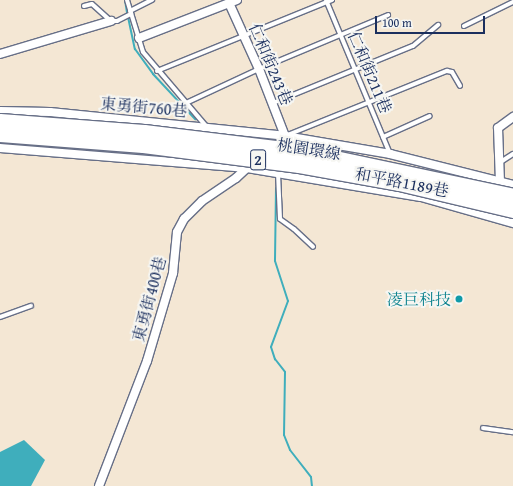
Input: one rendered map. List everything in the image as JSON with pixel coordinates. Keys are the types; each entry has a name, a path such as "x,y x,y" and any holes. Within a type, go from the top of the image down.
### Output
{"highway":[{"name":"桃園環線","path":"0,121 144,132 302,151 513,196"},
{"name":"桃園環線","path":"0,134 143,146 299,165 399,183 513,210"}],"street":[{"path":"138,38 218,3 233,2"},
{"name":"仁和街243巷","path":"233,2 285,136"},
{"path":"0,54 111,21"},
{"name":"東勇街760巷","path":"0,111 50,112 206,126 285,136"},
{"path":"500,182 498,163 498,128 513,117"},
{"name":"和平路1189巷","path":"285,136 390,154 513,185"},
{"name":"東勇街400巷","path":"99,486 147,361 173,273 177,232 184,219 202,201 236,178 285,136"},
{"name":"和平路1189巷","path":"0,148 247,168 421,197 513,223"},
{"path":"388,192 390,154"}],"lane":[{"path":"127,0 143,52 157,71 206,126"},
{"path":"84,6 92,4 111,21 117,21 152,0"},
{"path":"157,71 332,0"},
{"name":"仁和街211巷","path":"327,1 370,102 390,154"},
{"path":"464,26 513,2"},
{"path":"186,103 259,69 388,15"},
{"path":"273,102 413,46 438,25"},
{"path":"313,247 294,229 280,219 278,173 285,136 447,71 452,72 460,86"},
{"path":"383,137 430,116"},
{"path":"498,163 513,154"},
{"path":"0,317 31,306"},
{"path":"483,428 513,432"}],"water":[{"path":"24,440 45,460 31,486 0,486 0,452"}],"waterway":[{"path":"125,0 127,13"},
{"path":"128,17 135,49 153,74 195,119"},
{"path":"276,188 275,261 288,301 271,347 275,359 285,372 284,435 290,450 311,477 312,486"}],"place":[{"name":"凌巨科技","path":"459,299"}]}
